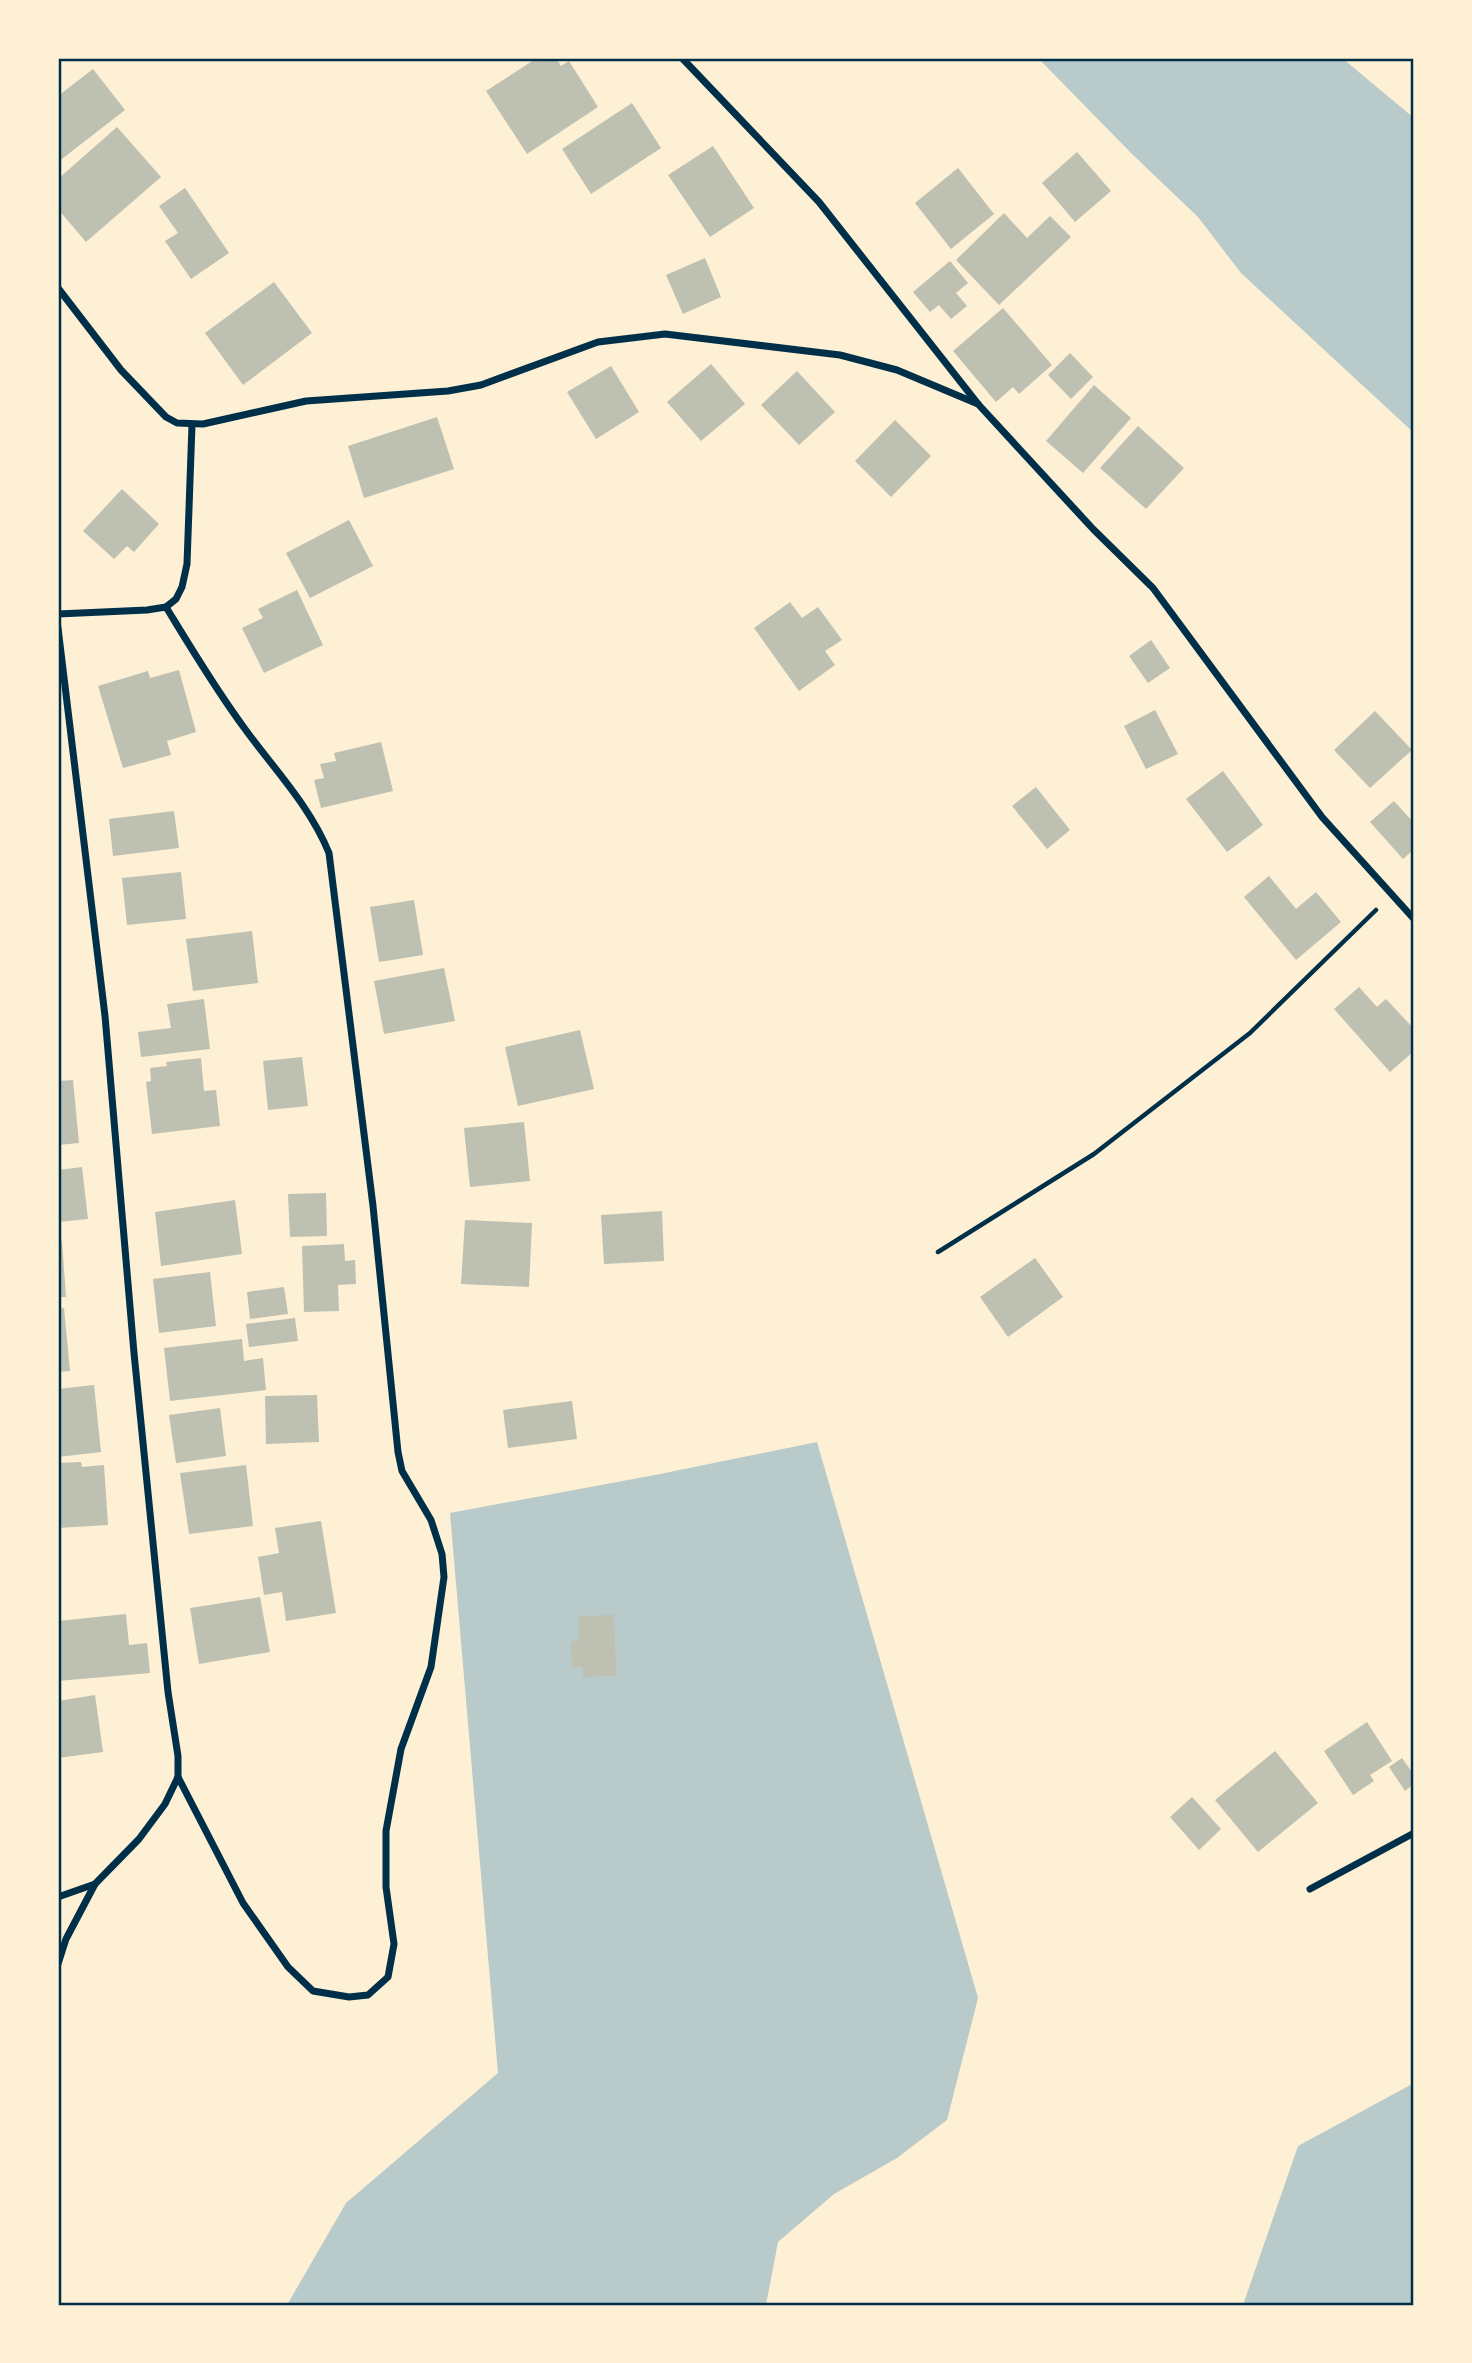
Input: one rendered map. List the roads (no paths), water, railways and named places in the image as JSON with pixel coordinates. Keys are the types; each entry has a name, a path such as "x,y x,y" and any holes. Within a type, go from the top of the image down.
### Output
{"street":[{"path":"682,58 819,202 978,404 1084,519 1153,588 1322,817 1414,919"},
{"path":"58,288 121,370 166,417 177,423 192,425 306,401 448,391 481,385 598,342 665,334 840,355 897,370 978,404"},
{"path":"58,614 147,610 166,607 176,598 182,587 187,564 192,425"},
{"path":"166,607 218,693 319,828 329,853 373,1206 398,1452 402,1471 430,1520 442,1554 444,1577 431,1667 401,1749 386,1831 386,1887 394,1944 388,1976 368,1995 349,1997 313,1991 288,1967 243,1903 178,1777"},
{"path":"58,628 105,1016 134,1353 168,1692 178,1756 178,1777 165,1804 139,1839 94,1884 66,1939 58,1964"},
{"path":"1310,1889 1414,1833"},
{"path":"58,1897 94,1884"}]}
